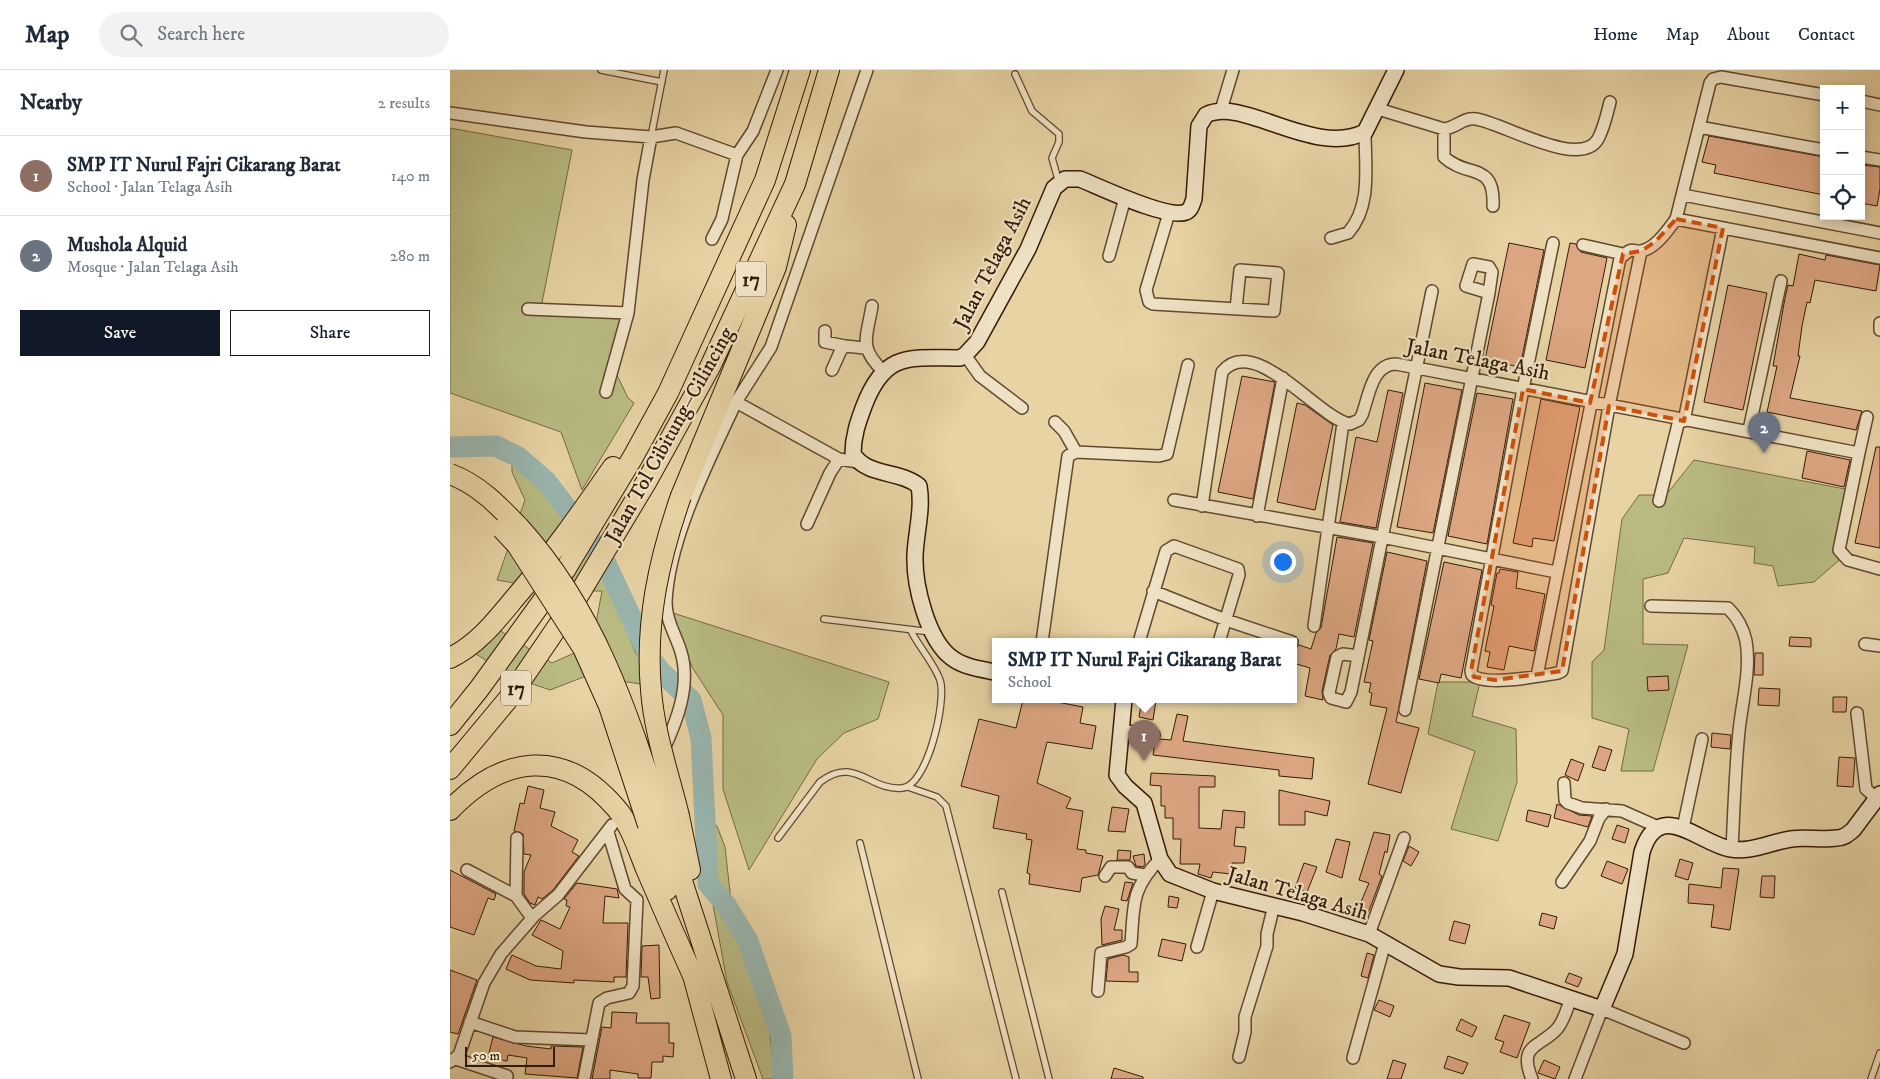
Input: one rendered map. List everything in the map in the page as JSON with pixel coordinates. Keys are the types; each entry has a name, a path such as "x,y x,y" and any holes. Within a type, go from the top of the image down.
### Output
{"highway":[{"name":"Jalan Tol Cibitung–Cilincing","path":"450,725 479,689 565,570 631,450 668,393 765,180 800,70"},
{"name":"Jalan Tol Cibitung–Cilincing","path":"450,769 509,698 575,601 648,479 710,367 795,184 829,70"},
{"path":"721,1079 694,980 663,821 660,741 651,691 650,637 653,594 661,558 681,496 776,266 795,184"},
{"path":"450,658 463,652 483,634 554,553 631,450"},
{"path":"450,474 480,490 509,517 544,556 572,598 599,646 624,704 709,960 746,1079"},
{"path":"450,487 480,506 516,545 583,648 663,821"},
{"path":"450,810 494,776 521,766 551,766 583,780 617,809 632,835 694,980"}],"street":[{"path":"712,239 722,219 737,155 754,131 777,70"},
{"path":"630,808 658,761 680,708 686,672 681,653 668,622 666,603 673,558 698,485 736,402 770,347 867,70"},
{"path":"1221,110 1233,70"},
{"path":"1331,238 1348,233 1361,212 1366,185 1365,132 1396,70"},
{"path":"1583,245 1623,254 1633,250 1641,251 1663,236 1676,219 1710,83 1717,78 1820,94"},
{"path":"1378,109 1444,128 1473,119 1568,150 1584,150 1598,140 1610,102"},
{"path":"1865,102 1880,104"},
{"path":"1236,309 1240,270 1278,273 1275,311 1236,309 1149,302 1146,290 1168,213 1177,214 1190,210 1194,200 1199,126 1206,115 1221,110 1313,136 1347,139 1365,132"},
{"path":"450,113 586,132 651,137 676,133 737,155"},
{"path":"1700,126 1820,149"},
{"path":"1444,128 1444,157 1486,178 1494,189 1493,206"},
{"path":"606,392 628,313 643,180 651,137"},
{"path":"1865,158 1880,160"},
{"name":"Jalan Telaga Asih","path":"883,371 903,360 916,358 960,358 965,356 977,342 1028,249 1054,188 1065,179 1080,179 1125,198 1168,213"},
{"path":"1683,195 1880,233"},
{"path":"1109,256 1125,198"},
{"path":"1676,219 1880,258"},
{"path":"1659,501 1681,420 1723,228"},
{"path":"1553,243 1523,389 1492,560 1472,675 1477,678 1510,680 1562,671 1609,406 1641,251"},
{"path":"1538,676 1556,572 1590,403 1623,254"},
{"path":"1749,430 1781,281"},
{"path":"1358,656 1432,291"},
{"path":"1405,710 1489,293"},
{"path":"858,462 853,454 853,436 871,388 883,371 869,358 865,348 872,306"},
{"path":"528,309 628,313"},
{"path":"1880,323 1880,330"},
{"path":"825,331 825,342 865,348"},
{"path":"832,370 840,350 845,346"},
{"path":"965,356 980,376 1022,408"},
{"path":"1202,506 1222,372 1231,364 1244,363 1264,368 1283,378 1343,423 1314,626"},
{"name":"Jalan Telaga Asih","path":"1343,423 1350,424 1359,420 1377,373 1383,367 1396,364 1590,403 1681,420 1749,430 1859,453"},
{"path":"1043,638 1068,456 1076,452 1159,456 1167,454 1188,365"},
{"path":"1257,516 1283,378"},
{"path":"736,402 839,459 858,462 910,480 919,486 920,499 915,556 917,578 932,632 951,658 965,665 992,671"},
{"path":"1867,417 1839,550 1848,560 1880,569"},
{"path":"1055,422 1064,431 1076,452"},
{"path":"807,524 830,473 839,459"},
{"path":"1174,500 1382,537 1556,572"},
{"path":"1140,638 1166,551 1171,546 1178,546 1235,567 1239,575 1220,638"},
{"path":"1153,591 1226,620 1280,638"},
{"path":"1651,606 1728,608 1737,617 1743,629 1747,667 1737,753 1732,849"},
{"path":"1865,644 1880,646"},
{"name":"Jalan Telaga Asih","path":"1124,703 1118,775 1125,786 1144,803 1160,859 1170,874 1213,891 1274,905 1368,934 1438,974 1459,977 1509,978 1602,1009"},
{"path":"1564,783 1565,800 1568,803 1582,808 1606,809 1629,813 1658,827 1683,828 1732,849 1748,848 1792,839 1843,837 1853,830 1878,796 1866,789 1857,712"},
{"path":"1120,730 1154,735"},
{"path":"1683,828 1702,739"},
{"path":"1562,882 1590,841 1599,818 1606,809"},
{"path":"1575,1079 1624,954 1642,852 1650,833 1658,827"},
{"path":"507,1076 453,1060 491,970 501,954 532,918 558,895 610,828 624,889 637,900 633,986 629,993 607,998 599,1003 584,1079"},
{"path":"516,896 517,838"},
{"path":"1368,934 1404,838"},
{"path":"1098,992 1102,952 1126,947 1131,944 1136,895 1145,875 1160,859"},
{"path":"1105,876 1111,867 1119,866 1128,867 1132,874 1145,875"},
{"path":"468,870 516,896 532,918"},
{"path":"1197,947 1213,891"},
{"path":"1239,1057 1245,1032 1245,1017 1267,946 1267,934 1274,905"},
{"path":"1353,1058 1385,943"},
{"path":"1532,1079 1527,1061 1530,1051 1534,1044 1556,1031 1571,998"},
{"path":"1602,1009 1684,1043"},
{"path":"470,1022 515,1037 591,1040"}],"lane":[{"path":"602,70 662,82"},
{"path":"651,137 664,70"},
{"path":"1015,74 1032,111 1059,134 1059,142 1052,158 1059,183"},
{"path":"824,619 911,631 932,632"},
{"path":"908,787 918,778 938,725 941,687 938,675 911,631"},
{"path":"778,838 820,782 829,775 838,772 854,772 892,788 908,787 937,797 946,806 1016,1079"},
{"path":"860,843 918,1079"},
{"path":"1002,892 1049,1079"},
{"path":"1871,1079 1880,1053"}],"highlighted area":[{"path":"1676,219 1723,228 1684,421 1609,406 1562,671 1495,680 1474,677 1471,671 1523,389 1590,403 1623,254 1641,251 1655,242"}],"green space":[{"path":"450,128 572,150 541,308 630,312 615,371 628,398 634,403 582,490 561,432 450,393"},
{"path":"512,448 555,485 587,529 636,654 673,684 641,684 586,676 550,690 512,677 476,654 486,622 552,663 592,645 602,591 558,591 497,580 525,500 512,472"},
{"path":"1694,460 1845,489 1844,556 1814,582 1778,586 1773,566 1754,563 1755,547 1684,538 1668,573 1643,579 1643,644 1688,645 1653,771 1621,771 1629,729 1592,718 1592,662 1604,650 1622,519 1639,495 1666,495"},
{"path":"673,613 889,682 878,719 844,733 817,759 749,870 723,789 723,715 692,667"},
{"path":"1438,682 1480,682 1472,716 1516,729 1517,782 1498,841 1451,829 1475,751 1428,734"},
{"path":"700,813 717,826 725,847 732,910 768,1019 775,1079 763,1079 727,982 708,877"}],"building":[{"path":"1709,136 1820,156 1820,194 1714,173 1716,165 1702,162"},
{"path":"1865,165 1880,167 1880,189 1877,206 1865,204"},
{"path":"1509,243 1544,250 1520,367 1485,360"},
{"path":"1570,243 1576,244 1581,252 1607,258 1585,368 1546,360"},
{"path":"1799,254 1825,260 1826,255 1880,265 1876,291 1815,280 1810,303 1807,302 1798,356 1800,356 1790,398 1862,411 1856,430 1767,412 1777,366 1773,366 1785,298 1788,285 1793,286"},
{"path":"1728,285 1767,293 1743,410 1704,402"},
{"path":"1242,376 1275,382 1253,499 1218,492"},
{"path":"1425,383 1462,390 1433,533 1397,527"},
{"path":"1388,390 1403,393 1376,528 1340,522 1356,437 1377,442"},
{"path":"1477,393 1513,399 1487,544 1448,536"},
{"path":"1541,399 1580,407 1554,541 1533,538 1532,547 1513,543"},
{"path":"1297,403 1305,405 1333,425 1315,510 1277,502"},
{"path":"1876,447 1880,447 1880,548 1855,543"},
{"path":"1807,451 1850,460 1844,487 1802,478"},
{"path":"1337,537 1373,543 1354,637 1339,634 1336,649 1330,655 1322,691 1323,700 1305,696 1310,668 1297,664 1297,646 1299,645 1311,649 1316,633 1321,628"},
{"path":"1387,552 1427,561 1396,722 1419,728 1401,793 1368,784 1387,708 1370,705 1372,693 1369,692 1371,683 1364,682 1373,641 1369,640"},
{"path":"1444,562 1482,570 1461,678 1441,674 1439,683 1419,679"},
{"path":"1500,569 1518,572 1516,588 1545,594 1534,651 1509,646 1504,670 1487,667 1490,652 1485,651 1494,606 1491,605 1497,573 1499,573"},
{"path":"1790,637 1811,638 1811,647 1789,646"},
{"path":"1755,653 1763,653 1763,675 1754,675"},
{"path":"1668,676 1669,690 1648,691 1647,677"},
{"path":"1759,688 1780,689 1779,706 1758,705"},
{"path":"1833,697 1847,697 1846,712 1833,712"},
{"path":"1022,703 1062,703 1083,707 1080,723 1096,726 1092,749 1047,742 1037,783 1071,798 1066,808 1083,811 1077,849 1086,850 1086,853 1103,856 1098,875 1082,878 1080,892 1029,884 1030,874 1027,873 1032,840 1026,839 1027,834 993,828 999,796 961,786 979,719 1016,728"},
{"path":"1141,703 1156,703 1153,720 1139,717"},
{"path":"1177,714 1188,716 1183,741 1314,758 1312,779 1279,776 1279,770 1153,755 1155,742 1160,739 1171,740"},
{"path":"1712,733 1731,735 1730,749 1711,747"},
{"path":"1599,746 1612,750 1605,771 1592,767"},
{"path":"1839,757 1855,758 1853,787 1837,786"},
{"path":"1571,759 1584,764 1578,781 1565,775"},
{"path":"1151,773 1215,776 1215,787 1199,787 1199,828 1221,829 1223,810 1245,812 1244,828 1236,827 1234,846 1246,847 1244,863 1232,863 1231,874 1213,872 1211,878 1198,874 1200,864 1180,864 1181,839 1173,839 1173,818 1165,818 1165,806 1161,806 1161,786 1150,785"},
{"path":"528,786 544,790 540,808 555,812 551,826 578,840 572,852 579,856 553,890 542,899 538,897 535,905 530,903 524,894 524,872 531,855 524,854 523,834 514,831 520,803 524,804"},
{"path":"1279,790 1330,801 1327,816 1305,811 1305,825 1279,825"},
{"path":"1557,804 1579,815 1592,816 1588,827 1554,818"},
{"path":"1112,807 1129,809 1125,832 1108,831"},
{"path":"1528,810 1551,815 1548,827 1526,821"},
{"path":"1617,825 1629,829 1625,843 1612,839"},
{"path":"1374,832 1390,835 1387,853 1385,851 1379,874 1382,876 1368,913 1358,909 1369,883 1359,880"},
{"path":"1336,839 1350,842 1342,878 1326,872"},
{"path":"1409,846 1419,852 1411,866 1403,861"},
{"path":"1118,850 1131,851 1130,860 1117,860"},
{"path":"1144,854 1145,864 1143,867 1136,866 1133,856"},
{"path":"1680,859 1693,863 1688,880 1675,876"},
{"path":"1607,861 1628,869 1622,884 1601,876"},
{"path":"1304,863 1317,867 1307,892 1295,888"},
{"path":"1723,868 1739,869 1730,930 1711,927 1714,905 1688,903 1689,884 1721,888"},
{"path":"450,870 496,894 494,900 488,898 474,935 450,927"},
{"path":"1762,876 1775,876 1774,898 1760,897"},
{"path":"1125,882 1133,883 1127,901 1121,900"},
{"path":"577,883 617,889 619,898 605,896 603,923 628,923 626,977 614,977 614,982 574,980 574,983 530,980 506,969 512,955 536,966 561,969 563,951 532,935 541,920 560,929 570,907 566,906 567,900 564,899"},
{"path":"1169,896 1179,898 1177,908 1168,907"},
{"path":"1105,906 1119,909 1114,930 1122,930 1122,940 1102,945 1101,919"},
{"path":"1542,913 1557,917 1554,929 1539,925"},
{"path":"1454,921 1470,925 1465,944 1449,940"},
{"path":"1162,939 1186,944 1182,961 1158,956"},
{"path":"659,945 660,998 651,999 648,977 641,977 642,946"},
{"path":"1367,953 1374,955 1368,978 1361,976"},
{"path":"1123,955 1129,957 1129,972 1138,972 1138,982 1106,981 1108,959"},
{"path":"450,970 477,980 458,1034 450,1032"},
{"path":"1569,973 1582,978 1578,987 1565,982"},
{"path":"1379,1000 1394,1006 1390,1017 1374,1010"},
{"path":"612,1012 637,1013 636,1023 669,1023 669,1043 674,1043 673,1057 663,1056 663,1062 652,1062 651,1078 638,1078 638,1074 610,1070 610,1079 592,1079 602,1027 611,1028"},
{"path":"1504,1015 1530,1023 1517,1058 1500,1052 1504,1042 1495,1039"},
{"path":"1461,1019 1477,1027 1472,1037 1456,1030"},
{"path":"493,1037 526,1046 551,1049 551,1046 583,1047 577,1078 525,1074 527,1058 508,1055 507,1061 488,1057"},
{"path":"1448,1056 1468,1063 1463,1074 1444,1068"},
{"path":"1393,1060 1406,1064 1401,1079 1387,1079"},
{"path":"1544,1060 1560,1067 1555,1079 1538,1073"},
{"path":"1114,1068 1143,1077 1143,1079 1111,1079"}],"waterway":[{"path":"450,447 496,446 518,457 546,481 602,555 649,656 661,672 691,700 701,738 708,884 726,905 748,941 781,1036 783,1079"}],"place":[{"name":"Mushola Alquid","path":"1764,453"},
{"name":"SMP IT Nurul Fajri Cikarang Barat","path":"1144,761"}]}
